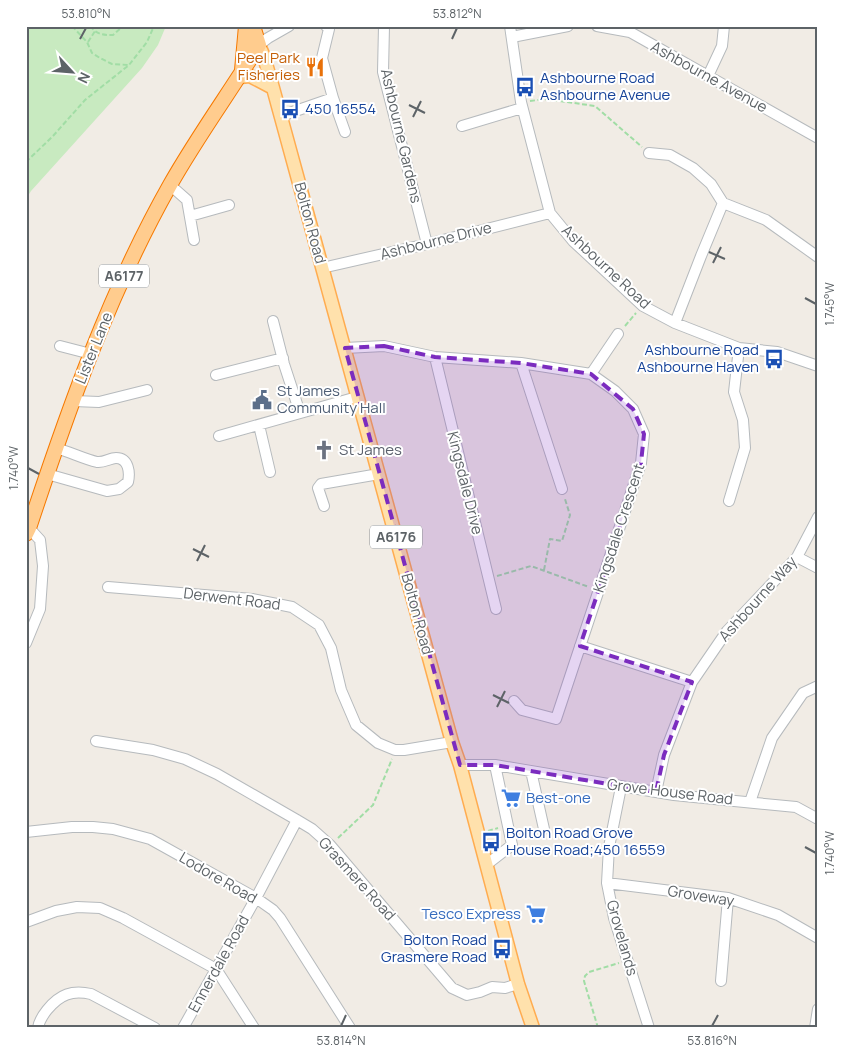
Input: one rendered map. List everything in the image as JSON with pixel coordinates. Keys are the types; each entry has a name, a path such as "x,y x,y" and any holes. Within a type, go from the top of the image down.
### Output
{"highway":[{"name":"Lister Lane","path":"240,75 246,26"},
{"name":"Bolton Road","path":"253,26 260,45"},
{"name":"Lister Lane","path":"28,531 91,354 128,267 170,185 260,45"}],"main road":[{"name":"Bolton Road","path":"260,45 452,742 460,765 518,984 533,1028"},
{"path":"240,75 250,76 273,88"}],"street":[{"path":"260,45 289,26"},
{"path":"326,26 329,29 322,58 345,132"},
{"path":"384,27 395,26"},
{"path":"511,32 568,26"},
{"name":"Ashbourne Avenue","path":"597,26 630,32 818,138"},
{"path":"708,76 722,46 724,26"},
{"name":"Ashbourne Gardens","path":"384,27 383,72 427,244"},
{"name":"Ashbourne Road","path":"511,32 521,105 550,213 573,241 643,306 675,323 739,348 778,352 818,366"},
{"path":"281,116 333,98"},
{"path":"462,126 521,105"},
{"path":"649,153 670,155 693,168 711,184 723,203 766,220 818,257"},
{"path":"170,185 186,200 194,240"},
{"path":"675,323 723,203"},
{"path":"190,216 229,205"},
{"name":"Ashbourne Drive","path":"322,268 550,213"},
{"path":"273,321 300,413"},
{"path":"591,374 618,334"},
{"path":"60,346 91,354"},
{"name":"Kingsdale Crescent","path":"345,348 384,346 435,357 521,363 591,374 615,391 633,409 644,434 641,463 556,719 522,710 514,701"},
{"path":"729,501 745,448 743,420 734,392 739,348"},
{"name":"Kingsdale Drive","path":"435,357 496,609"},
{"path":"216,375 283,358"},
{"path":"521,363 562,489"},
{"path":"74,401 99,402 147,390"},
{"path":"219,436 357,397"},
{"path":"259,424 270,472"},
{"path":"47,474 107,491 119,489 128,482 130,475 128,466 123,460 116,458 100,463 56,448"},
{"path":"324,506 318,488 321,484 378,474"},
{"name":"Ashbourne Way","path":"656,792 664,755 692,682 727,631 797,557 818,517"},
{"name":"Lister Lane","path":"26,643 40,609 43,566 40,540 28,531"},
{"path":"797,557 818,568"},
{"name":"Derwent Road","path":"108,587 252,599 292,607 319,625 331,648 341,690 356,725 378,743 395,750"},
{"path":"580,646 692,682"},
{"path":"750,802 772,738 803,693 818,686"},
{"name":"Grasmere Road","path":"96,741 154,750 185,759 217,774 312,829 330,846 452,988 467,995 492,987 505,988 518,984"},
{"path":"395,750 452,742"},
{"name":"Grove House Road","path":"460,765 495,765 674,795 796,807 818,818"},
{"path":"486,865 512,845 495,765"},
{"path":"532,771 544,829"},
{"name":"Grovelands","path":"621,787 609,847 607,883 614,918 649,1028"},
{"name":"Ennerdale Road","path":"183,1028 256,898 297,820"},
{"name":"Lodore Road","path":"26,832 72,827 92,827 113,829 141,836 150,839 256,898 273,910 280,918 350,1028"},
{"name":"Groveway","path":"607,883 728,898 778,915 818,938"},
{"path":"720,981 728,898"},
{"path":"26,922 56,910 77,906 100,908 124,918 216,969 254,1028"},
{"path":"38,1028 44,1014 53,1003 62,996 81,992 91,994 155,1028"},
{"path":"815,1028 818,1010"}],"path":[{"path":"72,26 87,42 92,53 112,64 129,65"},
{"path":"90,26 102,35 114,35 123,26"},
{"path":"26,162 54,136 84,100 129,65 147,42 154,26"},
{"path":"87,42 95,31"},
{"path":"521,105 546,99 595,106 649,153"},
{"path":"618,334 643,306"},
{"path":"544,570 550,539 562,541 570,515 562,489"},
{"path":"489,579 531,566 599,590"},
{"path":"330,846 373,805 395,750"},
{"path":"478,834 508,825"},
{"path":"598,1028 584,981 585,976 589,972 627,961"}],"highlighted area":[{"path":"384,346 435,357 521,363 591,374 633,409 644,434 641,463 580,646 692,682 664,755 656,792 495,765 460,765 345,348"}],"green space":[{"path":"26,26 166,26 158,45 142,68 31,191 26,199"}],"place":[{"name":"Peel Park Fisheries","path":"315,67"},
{"name":"Ashbourne Road Ashbourne Avenue","path":"525,87"},
{"name":"450 16554","path":"290,109"},
{"name":"Ashbourne Road Ashbourne Haven","path":"774,359"},
{"name":"St James Community Hall","path":"262,400"},
{"name":"St James","path":"324,450"},
{"name":"Best-one","path":"511,798"},
{"name":"Bolton Road Grove House Road;450 16559","path":"491,842"},
{"name":"Tesco Express","path":"536,914"},
{"name":"Bolton Road Grasmere Road","path":"502,949"}]}
